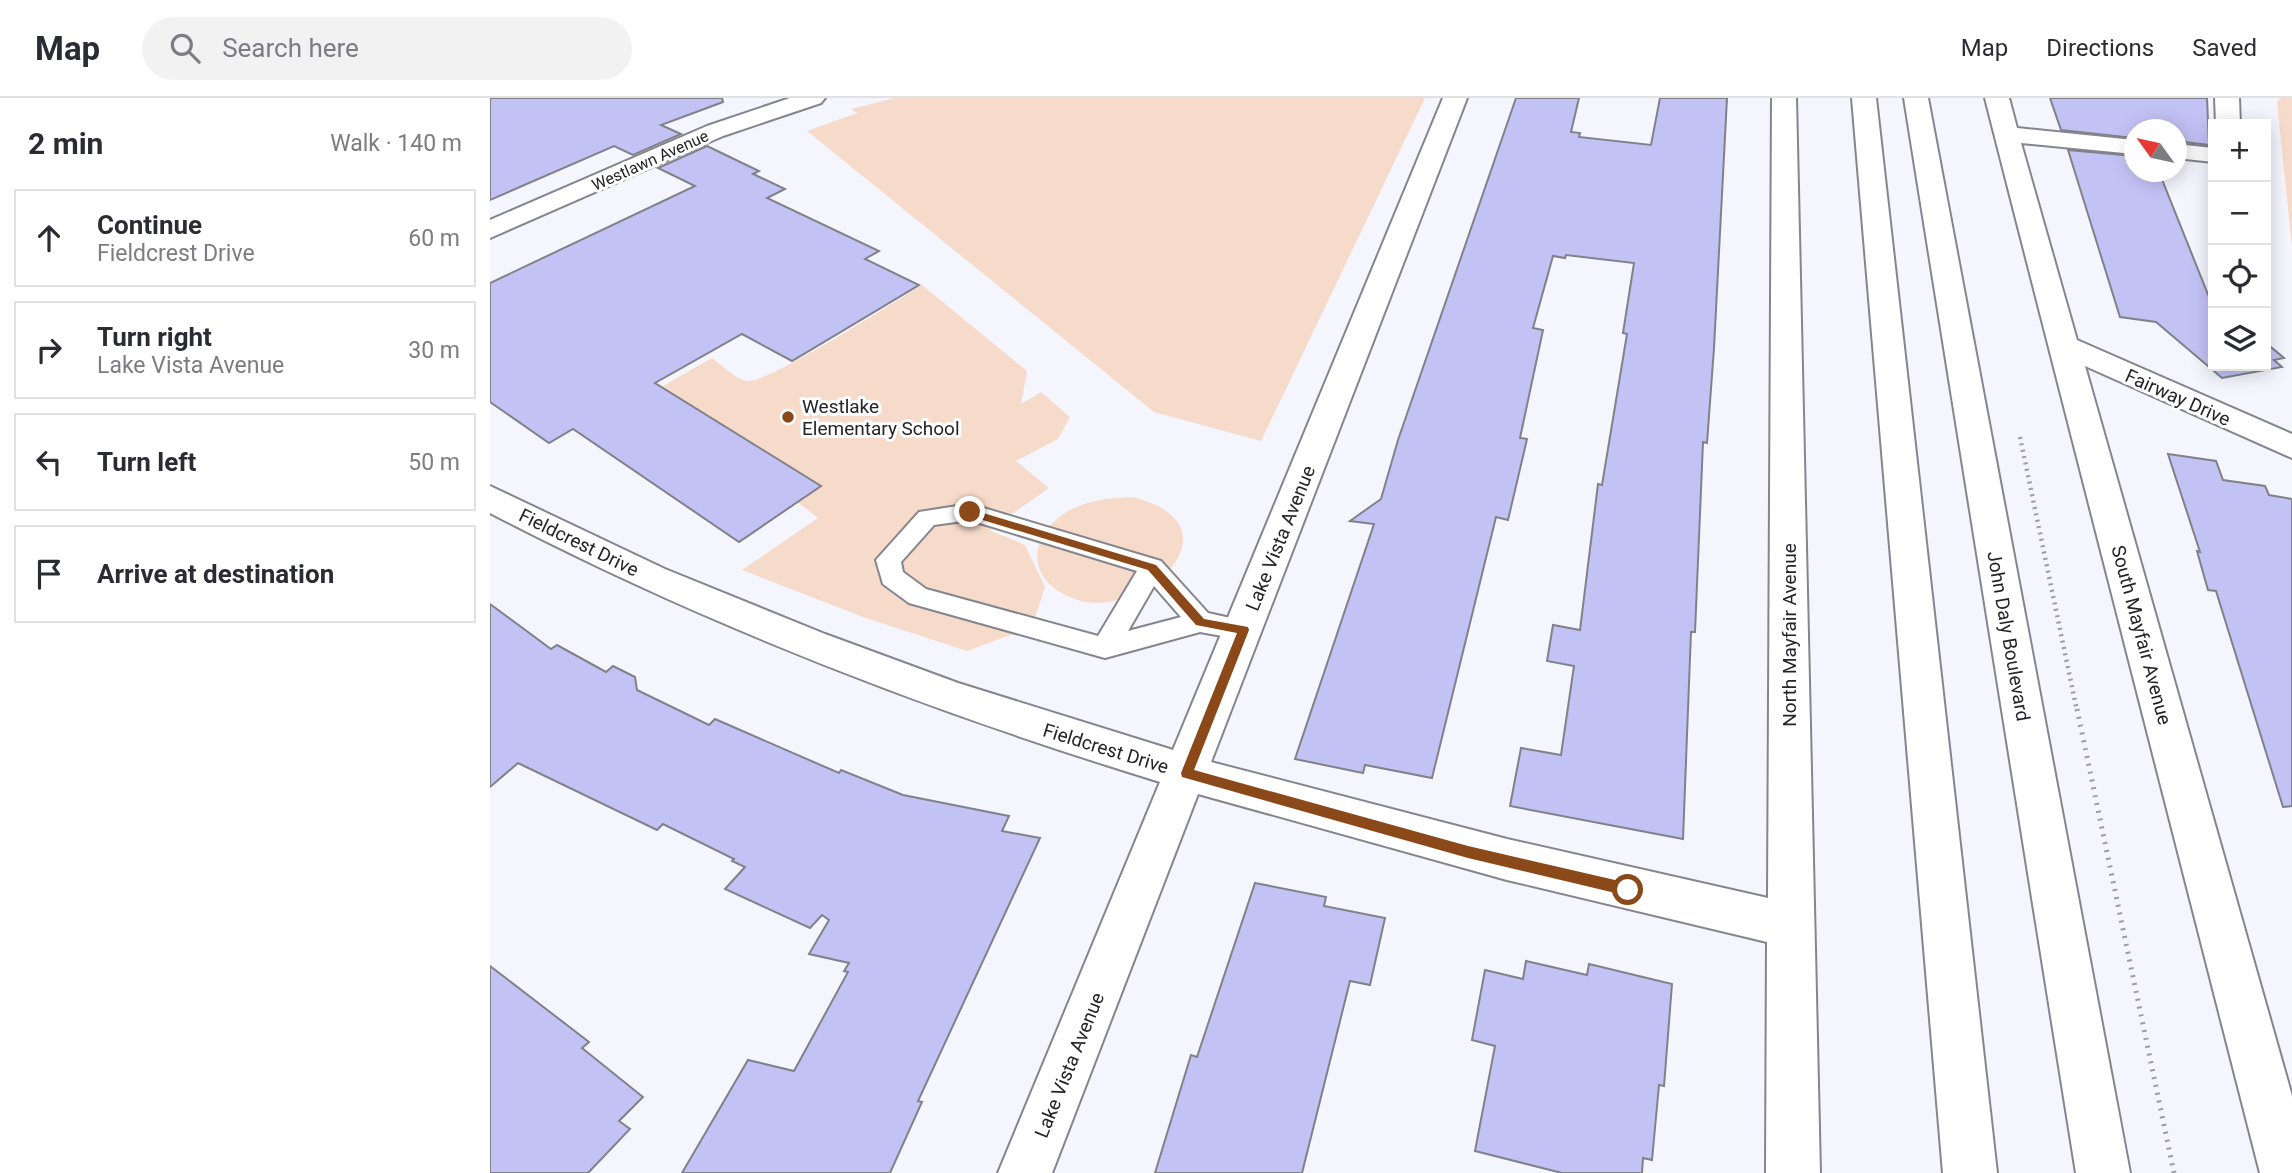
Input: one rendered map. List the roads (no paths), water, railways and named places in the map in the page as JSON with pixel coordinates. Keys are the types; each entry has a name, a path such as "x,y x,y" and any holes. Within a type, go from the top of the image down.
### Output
{"street":[{"name":"Westlawn Avenue","path":"490,230 715,131 813,98"},
{"name":"Lake Vista Avenue","path":"1025,1173 1455,98"},
{"name":"North Mayfair Avenue","path":"1784,98 1793,1173"},
{"path":"1864,98 1970,1173"},
{"name":"John Daly Boulevard","path":"1916,98 2103,1173"},
{"name":"South Mayfair Avenue","path":"1997,98 2287,1173"},
{"path":"2227,98 2228,119"},
{"path":"2007,134 2124,146"},
{"path":"2187,152 2208,154"},
{"name":"Fairway Drive","path":"2065,346 2292,447"},
{"name":"Fieldcrest Drive","path":"490,498 674,589 900,680 1187,773 1468,852 1791,925"}],"lane":[{"path":"1200,622 1152,567 970,512 927,518 888,560 892,577 918,596 1105,648 1200,622 1244,630"},
{"path":"1105,648 1152,567"}],"place":[{"name":"Westlake Elementary School","path":"788,417"}]}
